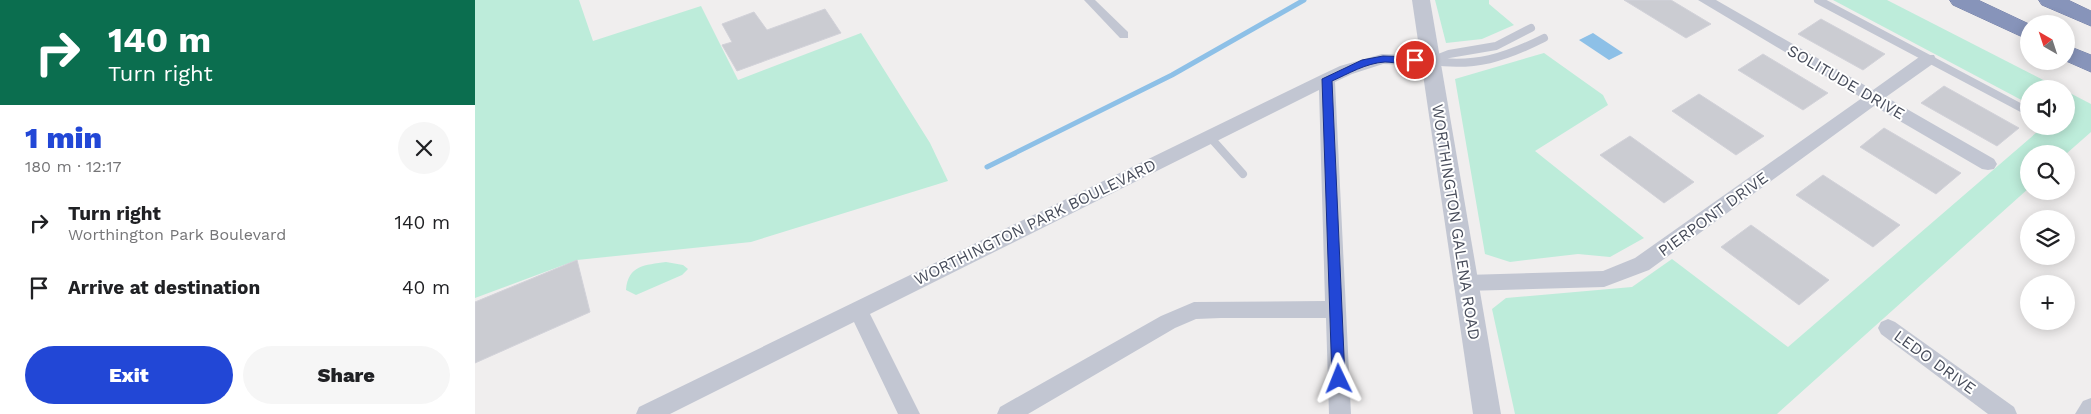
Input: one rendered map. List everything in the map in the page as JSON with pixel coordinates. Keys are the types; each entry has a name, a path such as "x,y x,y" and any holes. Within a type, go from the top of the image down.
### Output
{"highway":[{"path":"1961,0 2020,29"},
{"path":"2050,0 2091,19"},
{"path":"2075,56 2091,64"}],"street":[{"path":"1089,0 1124,35"},
{"name":"WORTHINGTON GALENA ROAD","path":"1421,0 1487,414"},
{"name":"SOLITUDE DRIVE","path":"1705,0 1988,164"},
{"name":"WORTHINGTON PARK BOULEVARD","path":"647,414 1327,79 1366,63 1383,59 1431,61"},
{"name":"PIERPONT DRIVE","path":"1466,283 1604,279 1643,264 1928,59"},
{"path":"1327,79 1340,414"},
{"path":"1008,414 1169,322 1194,311 1221,309 1336,310"},
{"path":"858,310 909,414"},
{"name":"LEDO DRIVE","path":"1888,328 2006,414"},
{"path":"2086,414 2091,408"}],"lane":[{"path":"1818,0 2020,107"},
{"path":"1431,61 1449,54 1496,46 1531,28"},
{"path":"1431,61 1457,65 1499,60 1544,38"},
{"path":"1209,136 1243,174"}],"green space":[{"path":"475,0 579,0 593,41 701,6 738,80 861,33 930,143 948,181 751,242 577,260 475,298"},
{"path":"1435,0 1489,0 1489,4 1514,25 1482,39 1446,43"},
{"path":"1833,0 1887,0 2020,68 2020,70 2024,70 2043,80 2020,80 2020,99"},
{"path":"1544,53 1603,95 1608,105 1535,151 1644,238 1610,257 1578,254 1510,262 1485,254 1455,79"},
{"path":"2075,96 2091,104 2091,132 2075,146 2022,145 2034,135 2075,135"},
{"path":"2020,147 2020,196 1777,414 1515,414 1492,309 1506,298 1632,287 1672,259 1788,347"},
{"path":"666,262 683,265 688,269 682,275 636,295 626,290 627,282 634,271 645,266"}],"water":[{"path":"1593,33 1623,53 1609,60 1579,40"}],"building":[{"path":"1624,0 1671,0 1711,24 1686,38"},
{"path":"825,9 841,33 737,71 722,45 732,42 722,24 754,12 767,30"},
{"path":"1821,19 1885,54 1863,70 1798,34"},
{"path":"1763,54 1828,93 1803,110 1738,70"},
{"path":"1944,86 2019,128 1997,146 1921,103"},
{"path":"1699,94 1764,136 1736,155 1672,111"},
{"path":"1884,128 1961,173 1936,194 1860,147"},
{"path":"1630,136 1694,182 1664,203 1600,155"},
{"path":"1823,175 1900,225 1873,247 1796,195"},
{"path":"1751,225 1829,280 1799,305 1721,247"},
{"path":"577,260 590,312 475,363 475,302"}],"waterway":[{"path":"987,167 1172,75 1304,0"}],"route":[{"path":"1339,379 1327,79 1346,70 1383,59 1415,60"}]}
